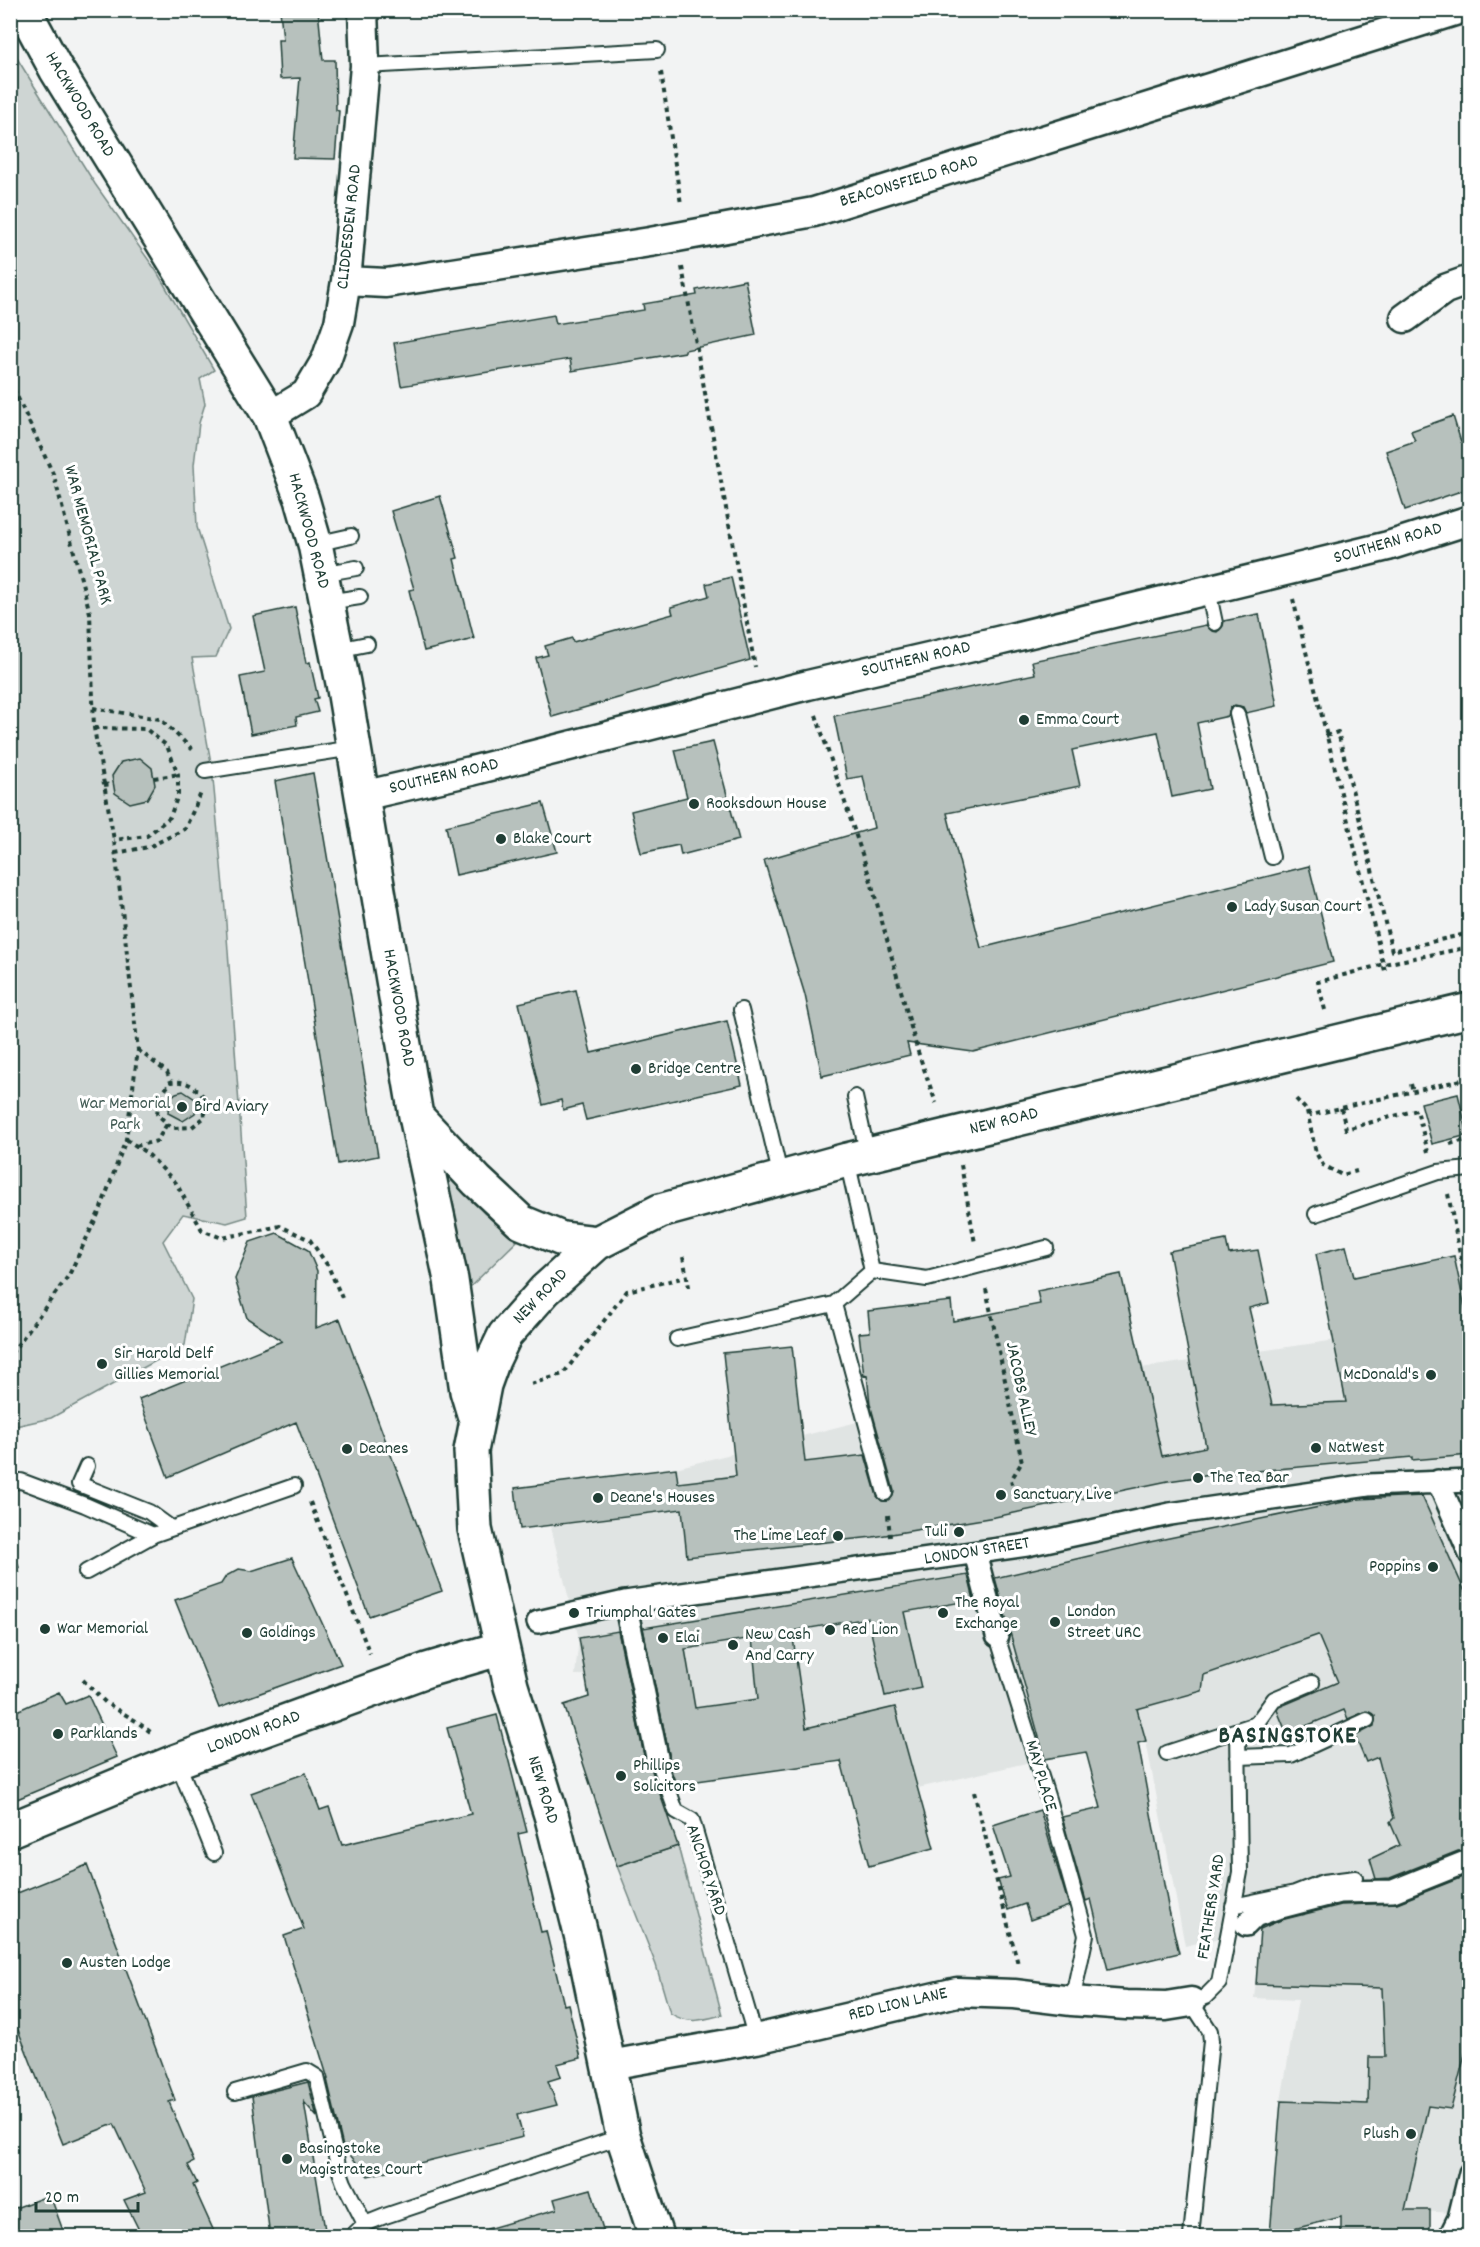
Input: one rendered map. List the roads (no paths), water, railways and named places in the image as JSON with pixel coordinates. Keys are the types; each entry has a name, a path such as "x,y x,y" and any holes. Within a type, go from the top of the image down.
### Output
{"street":[{"name":"HACKWOOD ROAD","path":"24,10 56,69 270,416 298,489 320,579 352,647 353,748 416,1116 452,1280 467,1390 476,1421"},
{"name":"CLIDDESDEN ROAD","path":"270,416 306,394 326,360 339,323 365,66 363,10"},
{"name":"BEACONSFIELD ROAD","path":"345,281 386,283 650,242 814,212 1458,10"},
{"path":"1405,318 1445,289 1470,280"},
{"name":"SOUTHERN ROAD","path":"362,796 471,771 786,690 1388,546 1470,520"},
{"name":"NEW ROAD","path":"656,2236 623,2136 582,1938 552,1818 516,1706 475,1529 471,1451 484,1385 505,1335 545,1290 597,1243 660,1211 857,1158 1470,1010"},
{"path":"416,1116 477,1181 521,1222 562,1239 597,1243"},
{"path":"1438,1481 1470,1554"},
{"name":"LONDON STREET","path":"538,1622 625,1602 1027,1545 1170,1514 1368,1485 1470,1481"},
{"name":"MAY PLACE","path":"975,1553 997,1636"},
{"name":"ANCHOR YARD","path":"625,1602 657,1758"},
{"name":"LONDON ROAD","path":"10,1830 177,1761 428,1670 502,1648"},
{"path":"1246,1925 1255,1916 1277,1908 1340,1892 1393,1891 1463,1863 1470,1863"},
{"name":"RED LION LANE","path":"609,2065 756,2039 957,1992 1014,1994 1072,2001 1166,2006 1191,2002"},
{"path":"1458,2230 1470,2173"}],"lane":[{"path":"365,66 657,50"},
{"path":"320,579 351,536"},
{"path":"320,579 356,568"},
{"path":"320,579 360,597"},
{"path":"1208,590 1215,623"},
{"path":"1237,714 1272,857"},
{"path":"205,771 353,748"},
{"path":"741,1010 781,1178"},
{"path":"855,1097 857,1158 873,1271"},
{"path":"1316,1214 1438,1172 1470,1169"},
{"path":"677,1339 834,1304 873,1271 927,1279 1046,1248"},
{"path":"834,1304 885,1493"},
{"path":"87,1466 80,1484 149,1512 171,1528"},
{"path":"10,1482 21,1481 85,1505 153,1535"},
{"path":"86,1572 153,1535 294,1486"},
{"name":"MAY PLACE","path":"997,1636 1048,1798 1086,1935 1072,2001"},
{"path":"1167,1754 1256,1724 1274,1699 1312,1683"},
{"path":"1238,1758 1291,1755 1367,1720"},
{"name":"FEATHERS YARD","path":"1191,2002 1205,1997 1219,1983 1240,1872 1238,1730"},
{"name":"ANCHOR YARD","path":"657,1758 676,1811 692,1820 756,2039"},
{"path":"177,1761 214,1853"},
{"path":"1233,1906 1295,1893 1323,1882 1355,1878"},
{"path":"1191,2002 1210,2031 1211,2041 1191,2236"},
{"path":"235,2092 307,2071 314,2073 317,2077 339,2169 365,2224"},
{"path":"352,2236 365,2224 623,2136"}],"place":[{"name":"Emma Court","path":"1024,720"},
{"name":"Rooksdown House","path":"694,804"},
{"name":"Blake Court","path":"501,839"},
{"name":"Lady Susan Court","path":"1232,907"},
{"name":"Bridge Centre","path":"636,1069"},
{"name":"Bird Aviary","path":"182,1107"},
{"name":"Sir Harold Delf Gillies Memorial","path":"102,1364"},
{"name":"McDonald's","path":"1431,1375"},
{"name":"NatWest","path":"1316,1448"},
{"name":"Deanes","path":"347,1449"},
{"name":"The Tea Bar","path":"1198,1478"},
{"name":"Sanctuary Live","path":"1001,1495"},
{"name":"Deane's Houses","path":"598,1498"},
{"name":"Tuli","path":"959,1532"},
{"name":"The Lime Leaf","path":"838,1536"},
{"name":"Poppins","path":"1433,1567"},
{"name":"Triumphal Gates","path":"574,1613"},
{"name":"The Royal Exchange","path":"943,1613"},
{"name":"London Street URC","path":"1055,1622"},
{"name":"War Memorial","path":"45,1629"},
{"name":"Red Lion","path":"830,1630"},
{"name":"Goldings","path":"247,1633"},
{"name":"Elai","path":"663,1638"},
{"name":"New Cash And Carry","path":"733,1645"},
{"name":"Parklands","path":"58,1734"},
{"name":"Phillips Solicitors","path":"621,1776"},
{"name":"Austen Lodge","path":"67,1963"},
{"name":"Plush","path":"1411,2134"},
{"name":"Basingstoke Magistrates Court","path":"287,2159"}],"district":[{"name":"BASINGSTOKE","path":"1288,1737"}],"park label":[{"name":"War Memorial Park","path":"125,1114"}]}
